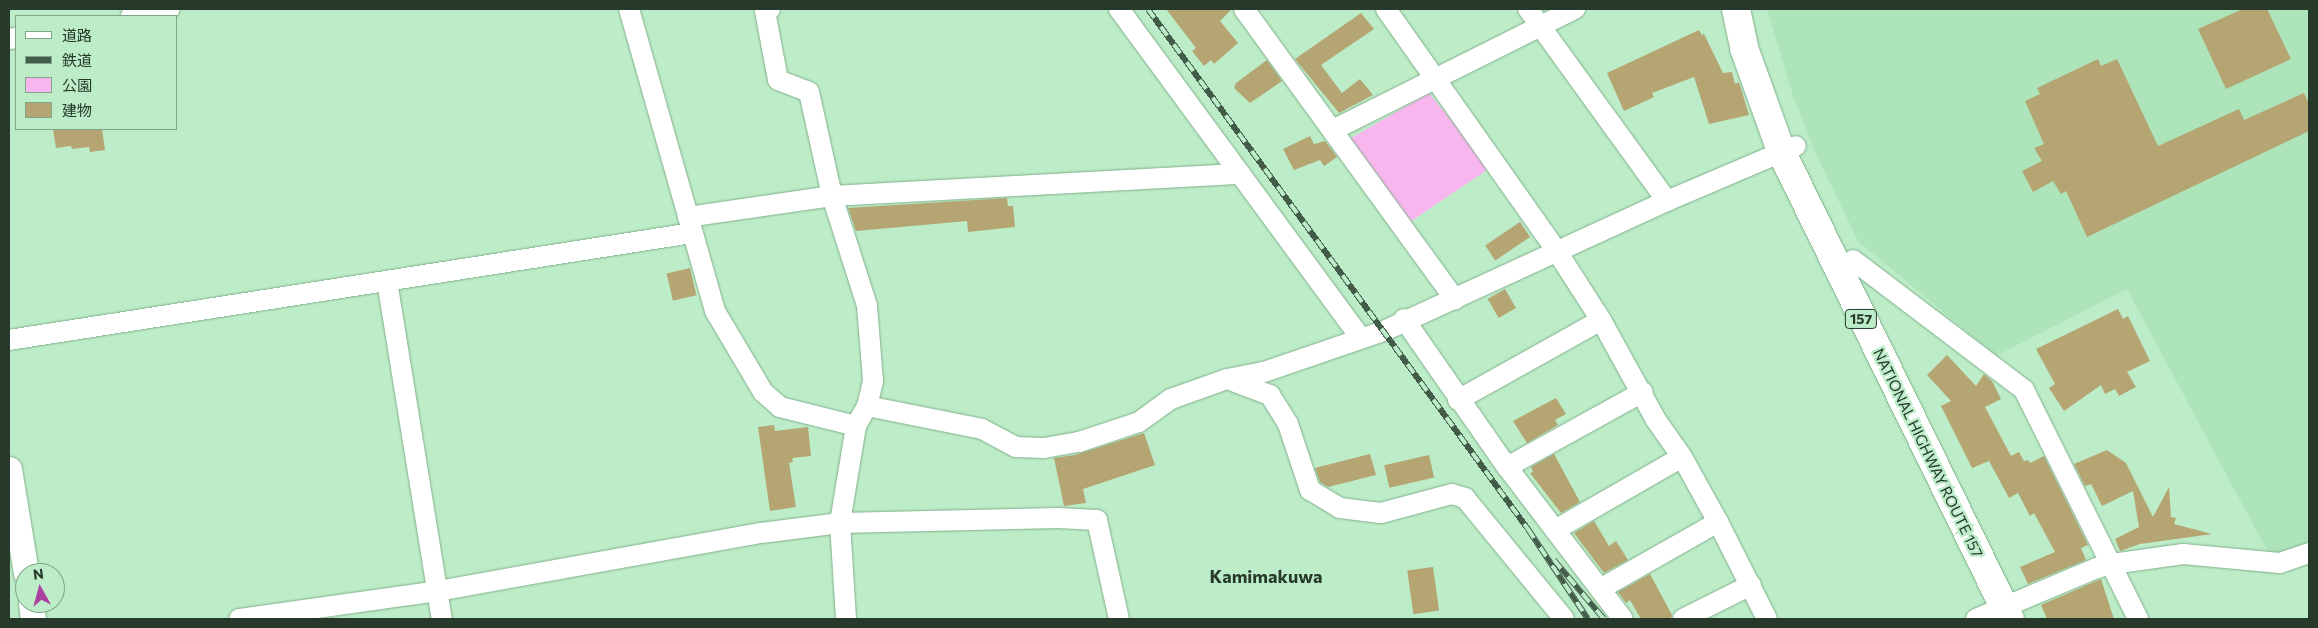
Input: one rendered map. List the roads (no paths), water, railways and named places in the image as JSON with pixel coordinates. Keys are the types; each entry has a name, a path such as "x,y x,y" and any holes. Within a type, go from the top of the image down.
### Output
{"highway":[{"name":"NATIONAL HIGHWAY ROUTE 157","path":"1736,9 1744,48 1789,148 2016,613"},
{"name":"NATIONAL HIGHWAY ROUTE 157","path":"1755,9 1789,148 1853,260 2016,613"}],"street":[{"path":"135,15 160,9"},
{"path":"628,9 715,311 763,392 780,407 856,426"},
{"path":"770,9 765,11 778,80 809,92 832,196 867,306 873,381 867,406 856,426 840,523 846,619"},
{"path":"1119,9 1360,337"},
{"path":"1244,9 1455,299"},
{"path":"1386,9 1436,77 1558,253 1601,320 1643,392 1656,420 1682,457 1718,522 1767,619"},
{"path":"1528,9 1667,201"},
{"path":"1332,130 1574,9"},
{"path":"867,406 982,428 1016,447 1044,448 1079,442 1139,422 1171,399 1227,379 1264,372 1360,337 1384,331 1404,320 1558,253 1667,201 1789,148"},
{"path":"9,340 387,281 690,225 832,196 1240,174"},
{"path":"1853,260 2024,390 2138,619"},
{"path":"387,281 442,619"},
{"path":"1404,320 1458,400 1507,467 1623,619"},
{"path":"1458,400 1601,320"},
{"path":"1227,379 1270,395 1288,424 1310,490 1340,508 1381,513 1452,494 1465,498 1564,619"},
{"path":"1507,467 1643,392"},
{"path":"1555,530 1682,457"},
{"path":"9,469 24,563"},
{"path":"239,619 438,591 761,533 840,523 1058,518 1097,520 1119,619"},
{"path":"1600,589 1718,522"},
{"path":"1976,619 2016,613 2097,568 2112,564 2183,554 2280,563 2309,553"},
{"path":"1683,619 1751,585"}],"railway":[{"path":"1148,9 1528,529 1588,619"},
{"path":"1554,560 1604,619"}],"district":[{"name":"Kamimakuwa","path":"1266,576"}]}
